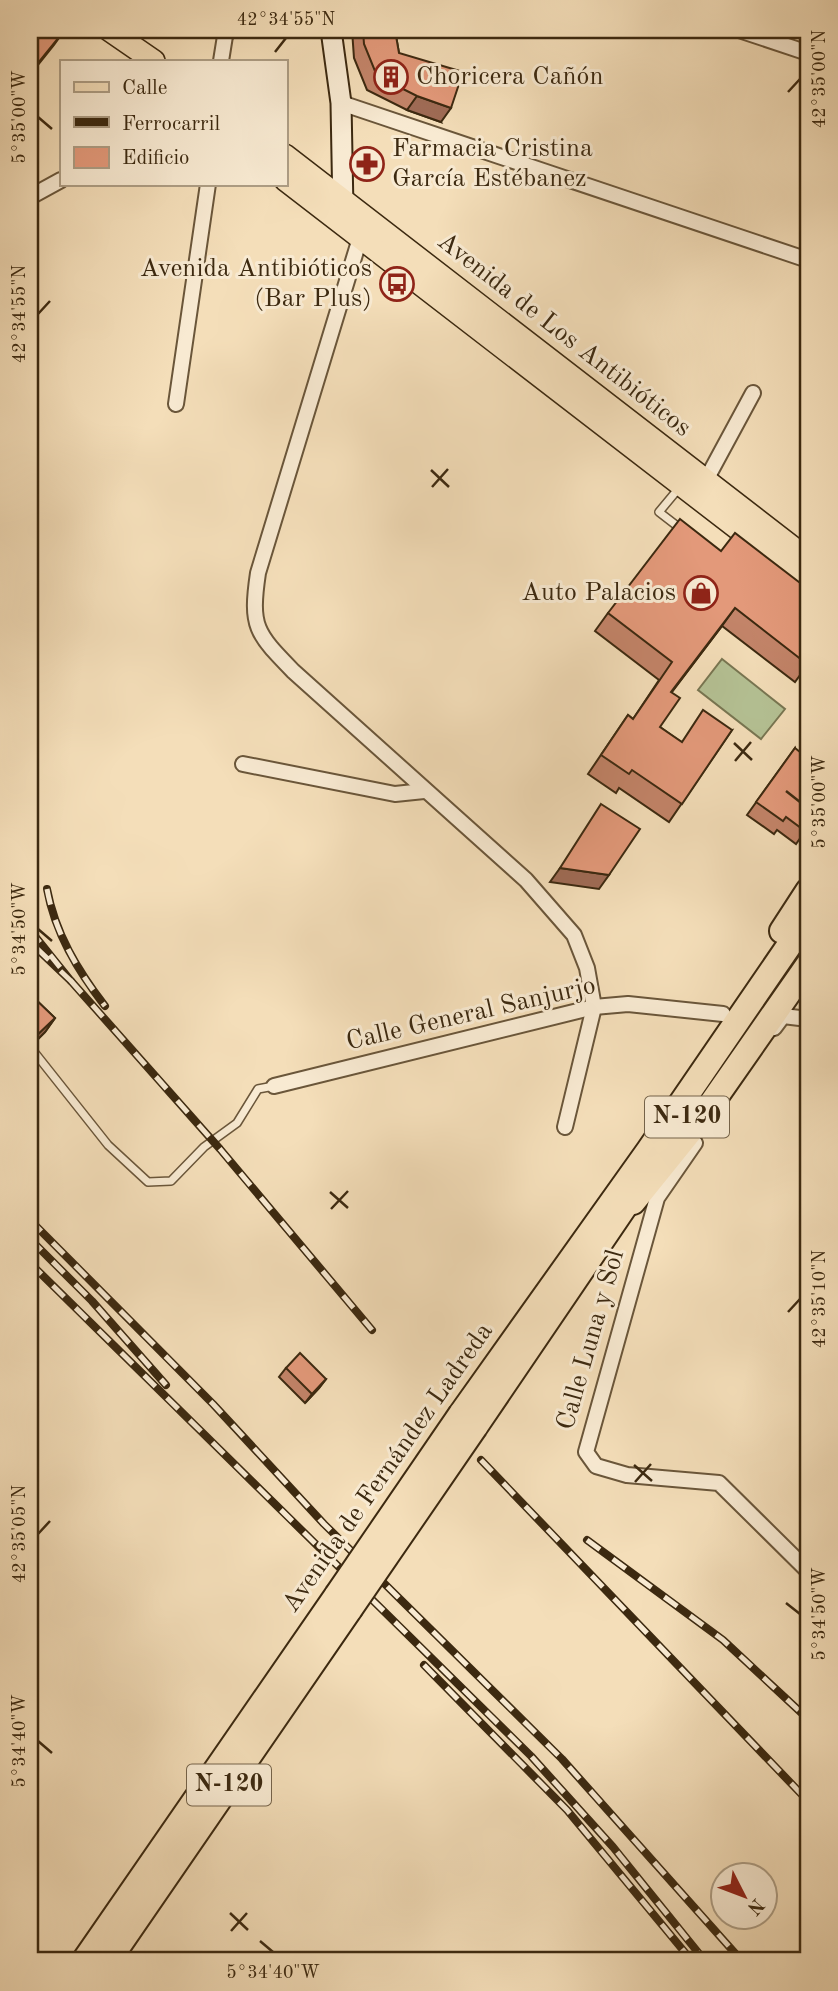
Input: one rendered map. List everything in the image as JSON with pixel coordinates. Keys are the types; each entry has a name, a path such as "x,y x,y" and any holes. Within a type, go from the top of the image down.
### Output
{"highway":[{"path":"608,1219 647,1133 742,1013 808,891"},
{"name":"N-120","path":"742,1013 808,918"},
{"name":"N-120","path":"742,1013 808,939"},
{"path":"608,1219 704,1114 808,964"},
{"name":"Avenida de Fernández Ladreda","path":"108,1961 344,1602 608,1219 742,1013"},
{"name":"Avenida de Fernández Ladreda","path":"84,1961 196,1797 344,1602"},
{"path":"69,1961 155,1836 196,1797"}],"main road":[{"path":"116,35 143,60"},
{"path":"116,35 153,60"},
{"name":"Avenida de Los Antibióticos","path":"287,157 808,559"},
{"name":"Avenida de Los Antibióticos","path":"287,182 808,583"}],"street":[{"path":"221,60 225,36 230,30"},
{"path":"331,30 341,103 343,200 352,232 258,573 253,607 255,624 276,653 424,791 526,880 574,935 587,968 594,1007 565,1127"},
{"path":"739,30 808,53"},
{"path":"341,103 808,260"},
{"path":"30,197 60,181"},
{"path":"176,404 208,186"},
{"path":"706,480 753,393"},
{"path":"243,764 395,794 424,791"},
{"name":"Calle General Sanjurjo","path":"274,1086 594,1007 628,1004 742,1013"},
{"path":"783,1016 808,1018"},
{"name":"Calle Luna y Sol","path":"783,1016 657,1198 586,1452 596,1466 626,1475 719,1483 808,1571"}],"lane":[{"path":"681,485 659,512 691,536"},
{"path":"783,1016 800,994"},
{"path":"30,1054 35,1053 108,1144 148,1182 171,1181 204,1147 237,1123 258,1089 274,1086"}],"green space":[{"path":"722,659 785,709 761,739 698,690"}],"building":[{"path":"30,30 64,31 30,73"},
{"path":"363,30 395,30 399,53 463,72 451,108 417,96 377,76 364,44"},
{"path":"680,519 721,551 735,533 808,589 807,664 735,608 671,692 680,698 660,727 682,742 703,710 732,730 682,804 632,770 629,774 601,755 628,715 633,719 672,662 608,613"},
{"path":"795,748 805,756 808,752 808,827 805,831 786,817 783,821 756,802"},
{"path":"601,804 640,829 609,875 560,868"},
{"path":"30,994 55,1018 34,1038 30,1033"},
{"path":"300,1353 326,1379 312,1394 286,1368"}],"railway":[{"path":"47,889 56,921 69,951 105,1006"},
{"path":"30,930 71,981 30,942"},
{"path":"71,981 220,1149 372,1330"},
{"path":"30,1220 213,1404 324,1524 562,1759 742,1961"},
{"path":"30,1239 92,1301 166,1385"},
{"path":"30,1263 531,1756 613,1847 705,1961"},
{"path":"481,1460 808,1801"},
{"path":"587,1540 723,1640 808,1719"},
{"path":"424,1665 567,1810 692,1961"}],"place":[{"name":"Choricera Cañón","path":"391,77"},
{"name":"Farmacia Cristina García Estébanez","path":"367,164"},
{"name":"Avenida Antibióticos (Bar Plus)","path":"397,284"},
{"name":"Auto Palacios","path":"701,593"}]}
